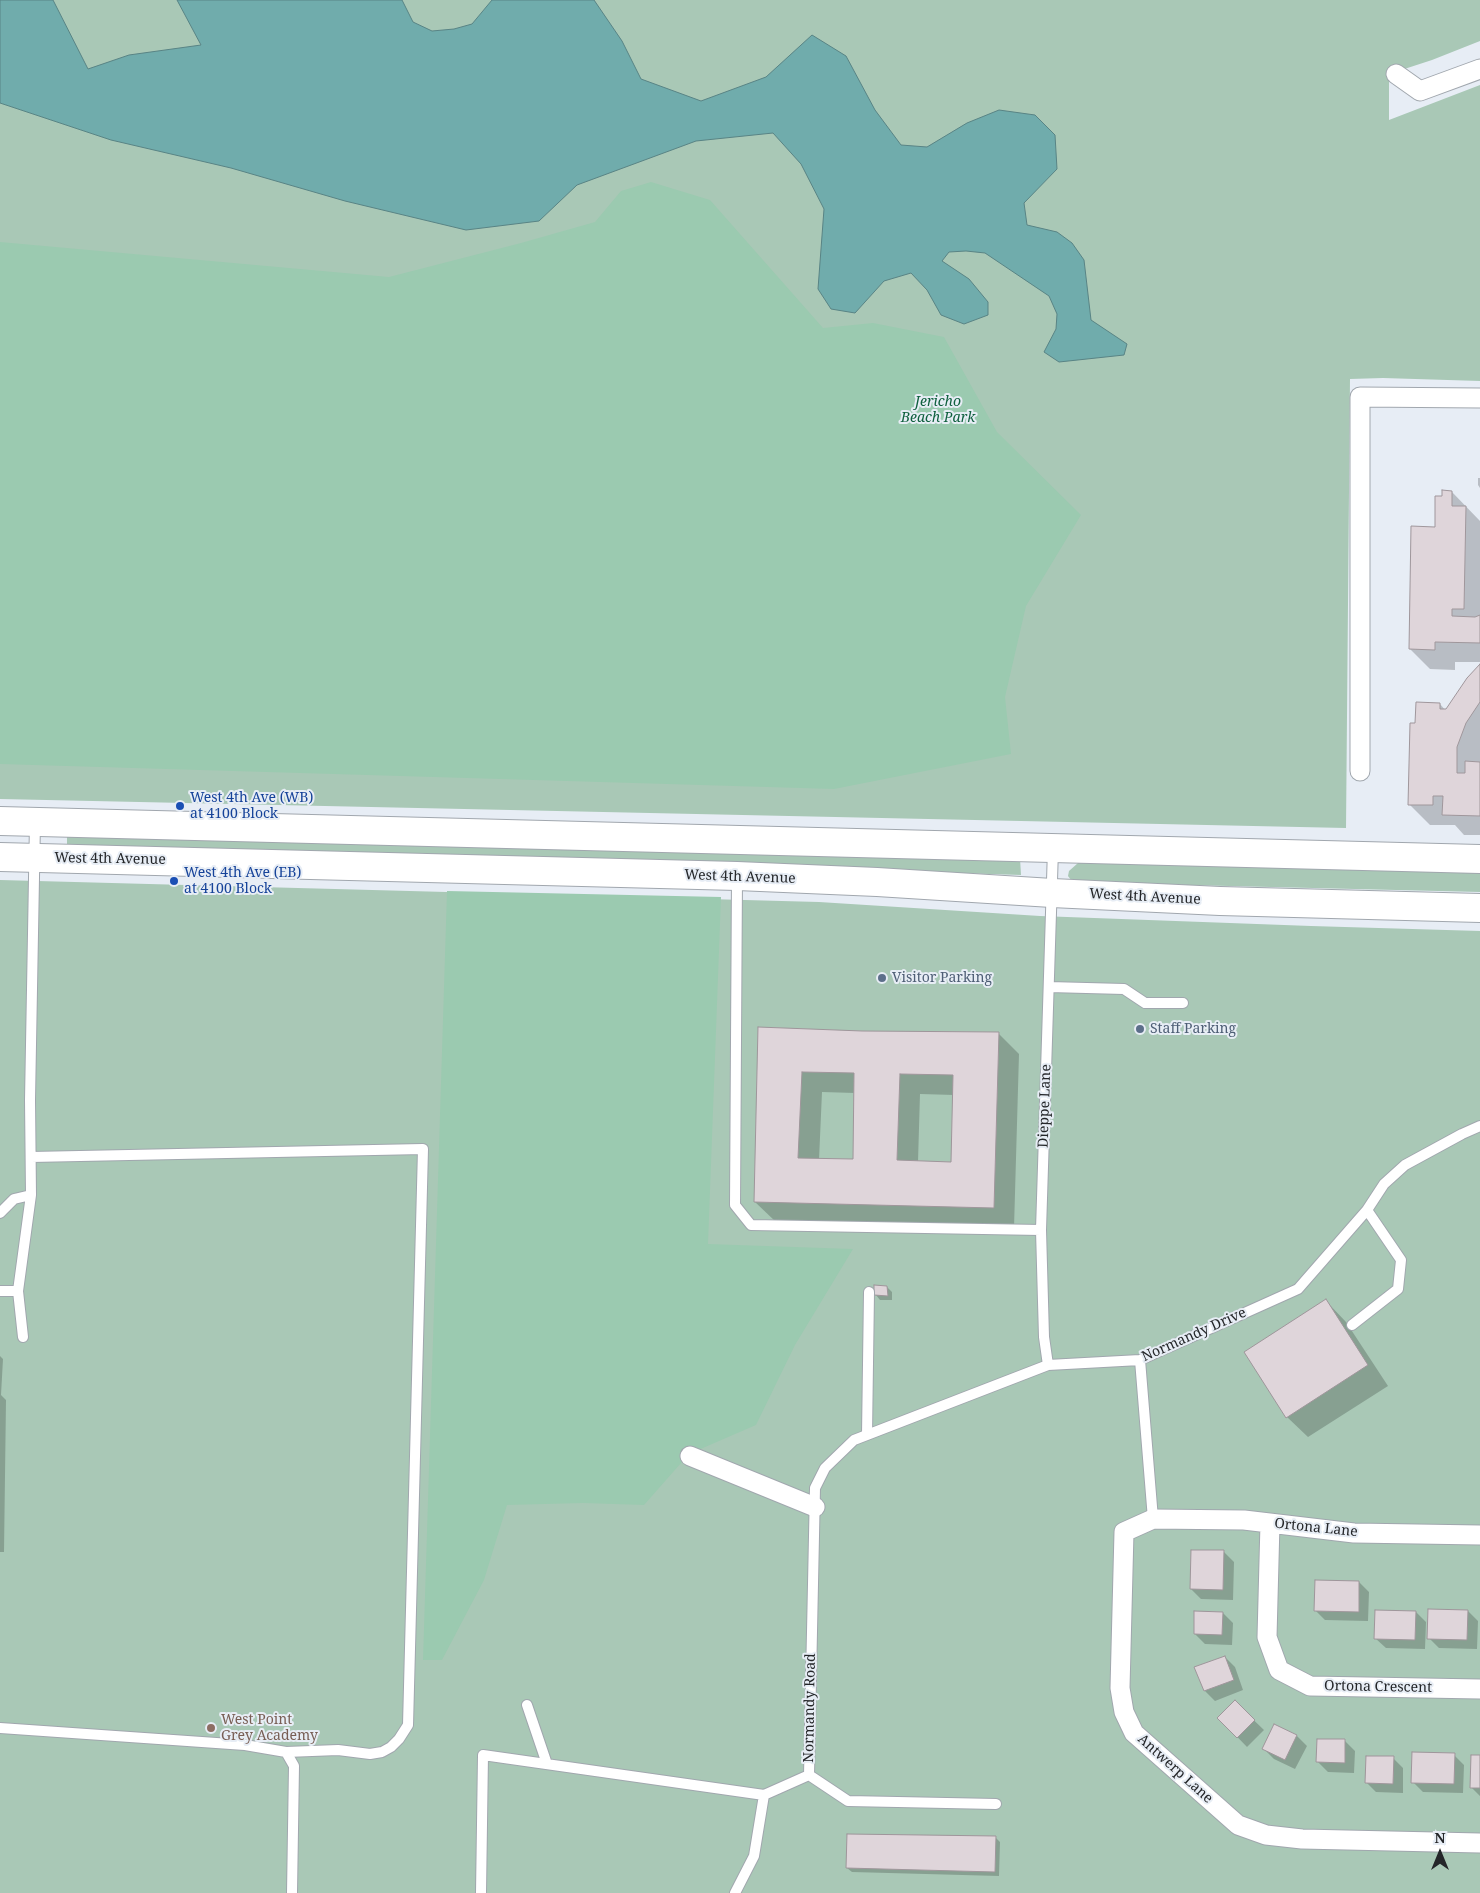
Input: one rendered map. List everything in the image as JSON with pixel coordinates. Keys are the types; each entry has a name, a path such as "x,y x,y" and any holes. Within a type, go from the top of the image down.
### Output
{"main road":[{"path":"0,820 1480,859"},
{"name":"West 4th Avenue","path":"0,857 737,876 887,882 1052,893 1220,901 1480,908"}],"street":[{"path":"1396,74 1420,91 1480,69"},
{"path":"1360,771 1360,397 1480,398"},
{"path":"690,1456 815,1498"},
{"name":"Ortona Lane","path":"1153,1519 1244,1520 1354,1533 1480,1535"},
{"name":"Antwerp Lane","path":"1153,1519 1124,1532 1120,1688 1124,1712 1134,1733 1238,1825 1266,1835 1302,1839 1480,1843"},
{"name":"Ortona Crescent","path":"1270,1523 1267,1637 1279,1670 1310,1686 1480,1689"}],"lane":[{"path":"23,1337 18,1291 31,1195 30,1100 35,821"},
{"name":"Dieppe Lane","path":"1048,1365 1044,1336 1041,1230 1053,848"},
{"path":"737,876 735,1205 750,1225 1041,1230"},
{"path":"1049,987 1124,989 1145,1002 1183,1003"},
{"name":"Normandy Drive","path":"815,1498 825,1468 854,1440 1048,1365 1140,1360 1298,1289 1367,1210 1384,1184 1405,1165 1480,1126"},
{"path":"0,1728 245,1745 286,1752 338,1750 370,1754 382,1752 399,1740 408,1725 423,1149 31,1157"},
{"path":"0,1213 14,1200 31,1195"},
{"path":"1352,1325 1398,1289 1401,1260 1367,1210"},
{"path":"0,1291 18,1291"},
{"path":"867,1435 869,1292"},
{"path":"1140,1360 1153,1519"},
{"name":"Normandy Road","path":"764,1795 809,1774 815,1498"},
{"path":"527,1705 547,1764"},
{"path":"286,1752 294,1766 292,1893"},
{"path":"481,1893 483,1755 764,1795 754,1856 735,1893"},
{"path":"809,1774 848,1801 996,1804"}],"green space":[{"name":"Jericho Beach Park","path":"0,0 1480,0 1480,41 1389,74 1389,120 1480,85 1480,381 1383,378 1350,379 1346,828 0,799"},
{"path":"651,182 710,200 823,328 873,323 944,337 997,432 1081,515 1026,606 1005,697 1011,754 834,789 0,764 0,242 389,277 595,222 621,191"},
{"path":"67,832 1020,858 1021,875 67,845"},
{"path":"1088,859 1480,868 1480,892 1187,885 1071,880 1068,876 1069,871 1078,863"},
{"path":"0,880 819,902 1040,916 1480,931 1480,1893 0,1893"},
{"path":"447,891 721,897 708,1244 853,1249 795,1345 756,1425 689,1454 644,1505 583,1503 507,1505 484,1580 442,1660 423,1660"}],"shaded area":[{"path":"0,0 53,0 88,69 129,55 201,45 177,0 402,0 413,22 432,31 454,29 472,24 492,0 594,0 622,41 641,79 701,101 766,77 812,35 846,56 875,110 901,145 927,147 967,123 999,110 1035,115 1055,135 1057,169 1024,203 1027,225 1057,232 1072,243 1084,260 1091,320 1127,344 1124,355 1059,362 1044,352 1056,329 1057,314 1049,296 985,253 949,252 942,261 969,279 988,302 988,315 964,324 941,315 927,290 911,273 884,281 855,313 831,309 818,289 824,209 801,164 773,133 696,141 577,185 539,221 466,230 345,201 231,168 111,140 0,103"}],"building":[{"path":"1442,490 1452,491 1452,506 1466,506 1464,609 1452,609 1452,616 1475,617 1480,615 1480,643 1435,642 1435,650 1409,649 1411,526 1435,527 1435,496 1442,496"},
{"path":"1480,664 1480,702 1466,723 1457,747 1457,773 1465,773 1465,761 1480,762 1480,816 1442,815 1443,796 1433,796 1433,805 1408,805 1410,723 1415,723 1416,702 1440,703 1440,709 1446,709 1467,678"},
{"path":"758,1027 862,1031 999,1032 994,1208 754,1202","holes":["802,1072 854,1073 853,1159 798,1158","900,1074 953,1075 951,1162 897,1160"]},
{"path":"874,1285 887,1286 888,1296 874,1295"},
{"path":"1326,1299 1368,1365 1286,1418 1244,1352"},
{"path":"1191,1550 1224,1550 1223,1590 1190,1589"},
{"path":"1315,1580 1359,1581 1359,1612 1314,1611"},
{"path":"1428,1609 1468,1610 1467,1640 1427,1639"},
{"path":"1375,1610 1416,1611 1415,1640 1374,1639"},
{"path":"1194,1611 1223,1612 1222,1635 1194,1634"},
{"path":"1225,1656 1234,1680 1204,1691 1194,1667"},
{"path":"1235,1700 1255,1720 1237,1738 1217,1718"},
{"path":"1274,1724 1297,1735 1285,1760 1262,1749"},
{"path":"1317,1739 1345,1739 1345,1763 1316,1762"},
{"path":"1412,1752 1455,1753 1454,1784 1411,1783"},
{"path":"1471,1755 1480,1755 1480,1788 1470,1788"},
{"path":"1366,1756 1394,1756 1393,1784 1365,1783"},
{"path":"847,1834 996,1836 995,1872 846,1868"}],"place":[{"name":"West 4th Ave (WB) at 4100 Block","path":"180,806"},
{"name":"West 4th Ave (EB) at 4100 Block","path":"174,881"},
{"name":"Visitor Parking","path":"882,978"},
{"name":"Staff Parking","path":"1140,1029"},
{"name":"West Point Grey Academy","path":"211,1728"}]}
